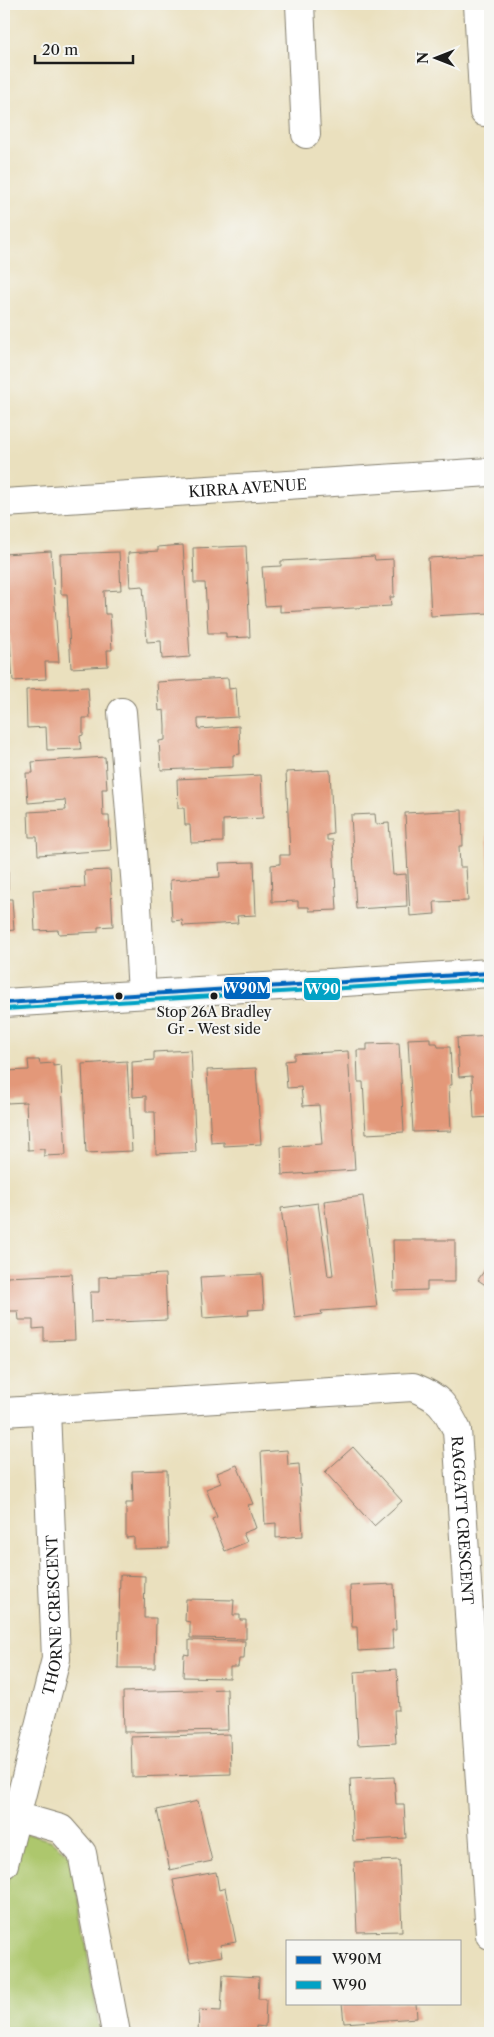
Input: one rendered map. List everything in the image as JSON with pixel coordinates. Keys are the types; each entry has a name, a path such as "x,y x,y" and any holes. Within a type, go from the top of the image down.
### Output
{"street":[{"path":"300,4 306,134"},
{"path":"478,4 484,112"},
{"name":"KIRRA AVENUE","path":"4,503 490,472"},
{"path":"122,712 136,888 142,994"},
{"path":"4,1003 490,973"},
{"name":"RAGGATT CRESCENT","path":"4,1412 413,1387 433,1395 446,1409 457,1430 490,1935"},
{"name":"THORNE CRESCENT","path":"4,1864 56,1659 46,1410"},
{"path":"16,1816 61,1829 82,1853 116,2033"}],"green space":[{"path":"21,1832 52,1841 72,1856 100,2033 4,2033 4,1897"}],"building":[{"path":"183,545 190,657 162,659 161,641 147,642 143,586 130,587 128,553 158,551 158,547"},
{"path":"246,546 250,637 226,638 226,633 208,633 205,583 194,583 193,548"},
{"path":"51,551 59,662 45,662 46,679 13,681 9,630 4,630 4,554"},
{"path":"119,552 121,590 104,591 105,614 110,614 112,650 107,650 108,666 71,668 67,594 61,594 60,554"},
{"path":"490,555 490,613 431,616 428,558"},
{"path":"374,556 375,560 393,559 394,597 390,597 391,606 280,612 280,605 265,606 262,567 281,566 281,561"},
{"path":"228,678 229,689 236,688 238,717 198,719 198,724 199,729 239,726 240,754 233,755 233,767 161,770 159,741 165,740 165,725 164,710 159,711 157,682"},
{"path":"88,687 90,718 83,718 83,735 80,736 81,749 47,750 46,727 27,728 26,690"},
{"path":"105,757 107,789 102,789 103,816 109,816 111,850 38,855 37,837 29,837 28,812 66,810 65,800 28,803 26,773 33,773 32,762"},
{"path":"330,770 333,834 327,835 327,840 333,840 337,910 309,911 309,907 298,907 298,901 272,902 271,865 280,864 280,855 290,855 286,772"},
{"path":"261,775 263,818 223,820 223,842 191,843 190,825 185,825 184,808 178,808 177,779"},
{"path":"462,810 463,846 459,846 460,867 466,867 468,901 434,902 435,914 410,916 405,813"},
{"path":"375,814 376,824 389,823 393,875 406,874 407,906 356,909 351,815"},
{"path":"487,828 490,828 490,870 489,870"},
{"path":"4,845 8,845 8,899 12,899 14,930 4,931"},
{"path":"254,862 256,915 237,916 238,923 183,926 182,920 172,921 170,880 220,877 219,863"},
{"path":"110,870 113,926 98,927 98,932 59,934 58,930 35,931 33,890 85,887 84,871"},
{"path":"490,1036 490,1117 474,1118 472,1076 459,1077 457,1038"},
{"path":"430,1038 430,1043 437,1043 438,1047 450,1047 452,1085 449,1085 451,1131 413,1132 408,1039"},
{"path":"399,1043 404,1132 366,1134 363,1082 358,1082 357,1050 367,1050 367,1044"},
{"path":"191,1050 196,1152 156,1154 155,1112 146,1112 146,1096 133,1097 132,1062 154,1060 154,1052"},
{"path":"348,1051 355,1170 282,1175 281,1147 322,1144 319,1105 303,1106 301,1087 287,1088 285,1061 294,1060 294,1054"},
{"path":"28,1060 39,1060 40,1064 53,1063 53,1066 61,1065 66,1155 44,1156 44,1149 28,1150 26,1102 7,1103 5,1071 29,1070"},
{"path":"127,1061 132,1151 86,1153 82,1064"},
{"path":"256,1068 261,1144 224,1146 224,1142 211,1143 207,1070"},
{"path":"363,1196 377,1307 321,1311 322,1314 295,1318 281,1208 318,1203 328,1276 333,1275 324,1201"},
{"path":"393,1240 455,1240 455,1282 427,1282 427,1290 394,1291"},
{"path":"490,1262 490,1288 478,1280"},
{"path":"72,1274 75,1340 44,1341 44,1328 33,1329 33,1320 19,1320 18,1311 8,1311 7,1277"},
{"path":"165,1274 167,1320 91,1323 90,1292 99,1292 99,1277"},
{"path":"262,1274 264,1309 248,1310 249,1315 203,1318 200,1277"},
{"path":"353,1447 402,1501 374,1526 325,1472"},
{"path":"287,1450 288,1465 299,1464 303,1536 276,1538 276,1523 265,1524 261,1452"},
{"path":"237,1465 253,1504 248,1505 256,1528 243,1533 247,1542 225,1551 212,1519 217,1517 206,1489 221,1483 217,1473"},
{"path":"167,1470 169,1548 134,1549 134,1537 126,1538 126,1503 133,1503 132,1471"},
{"path":"120,1575 145,1576 144,1618 156,1618 155,1668 118,1668"},
{"path":"394,1584 396,1630 392,1630 393,1649 358,1651 357,1627 352,1627 350,1586"},
{"path":"186,1599 234,1600 233,1615 240,1615 240,1620 246,1620 246,1639 190,1638 190,1622 185,1621"},
{"path":"189,1640 245,1641 244,1659 239,1659 238,1667 230,1667 230,1678 183,1677 184,1654 189,1655"},
{"path":"397,1669 399,1710 394,1710 396,1743 358,1745 354,1672"},
{"path":"227,1689 228,1730 124,1732 123,1692"},
{"path":"230,1734 231,1774 132,1777 131,1737"},
{"path":"394,1777 396,1804 404,1804 406,1838 353,1841 350,1779"},
{"path":"198,1801 212,1861 170,1870 157,1810"},
{"path":"399,1860 402,1931 357,1932 354,1862"},
{"path":"216,1872 219,1890 225,1888 236,1942 220,1945 222,1956 190,1962 173,1880"},
{"path":"223,1975 259,1977 258,1999 266,1999 265,2027 256,2026 256,2033 198,2033 199,2010 221,2011"},
{"path":"342,2004 416,2004 417,2018 344,2023"}],"transit line":[{"name":"W90M","path":"4,1003 490,973"},
{"name":"W90","path":"4,1009 490,979"}],"place":[{"name":"Stop 26A Bradley Gr - West side","path":"214,996"}]}
